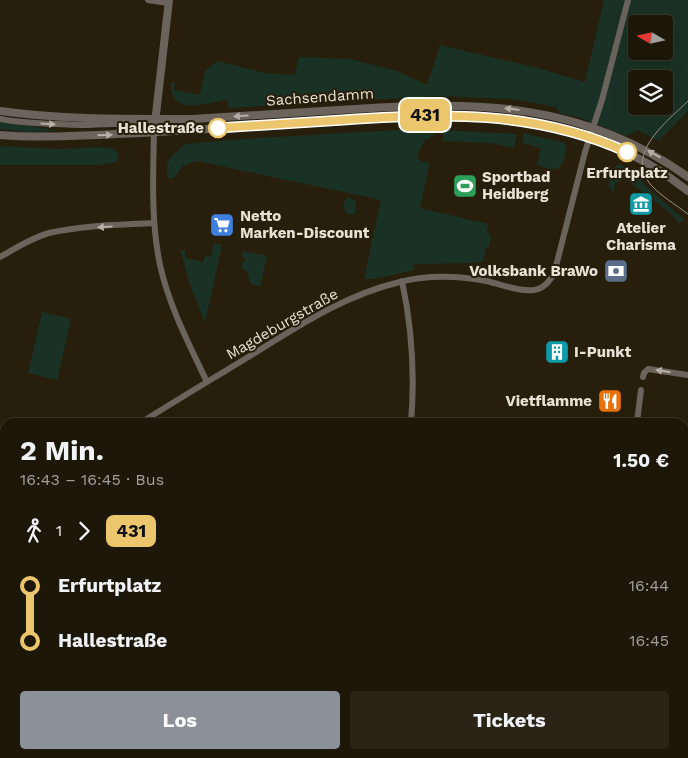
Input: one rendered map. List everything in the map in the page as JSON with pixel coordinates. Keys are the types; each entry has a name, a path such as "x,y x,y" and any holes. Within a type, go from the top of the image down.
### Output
{"street":[{"path":"148,0 168,2 155,120 152,186 154,223 160,265 185,336 207,382"},
{"path":"590,137 602,100 628,0"},
{"name":"Sachsendamm","path":"0,111 31,115 155,120 384,107 455,105 496,107 560,117 618,136 645,149 688,177"},
{"name":"Sachsendamm","path":"0,135 56,137 400,116 484,116 541,123 590,137 614,146 646,162 688,191"},
{"name":"Sachsendamm","path":"0,119 47,124 133,125 148,128 154,132"},
{"name":"Magdeburgstraße","path":"148,418 325,311 373,289 402,281 458,277 535,290 542,288 554,274 590,137"},
{"path":"0,257 25,242 49,233 154,223"},
{"path":"402,281 408,312 412,354 411,418"},
{"path":"643,377 648,369 688,374"},
{"path":"638,418 641,390"}],"green space":[{"path":"604,0 688,0 688,111 659,141 638,130 627,136 578,117 560,113 556,107 513,99 438,96 229,108 227,99 200,105 183,104 176,100 172,93 171,82 175,83 174,90 200,95 205,71 217,61 265,73 295,75 299,57 349,59 397,71 427,85 440,45 534,67 585,82"},
{"path":"0,121 59,131 26,132 0,129"},
{"path":"434,129 436,132 425,140 417,155 420,160 430,162 420,208 488,224 487,231 491,237 483,261 473,263 414,264 414,270 375,279 364,279 381,200 197,161 183,166 173,179 167,178 167,164 170,158 185,144"},
{"path":"443,130 517,134 514,148 491,143 443,141"},
{"path":"524,133 565,143 564,161 559,168 552,169 537,165 541,148 522,143"},
{"path":"0,146 57,149 100,147 112,148 118,153 117,162 99,165 0,165"},
{"path":"619,164 638,176 648,188 685,220 679,223 669,212 625,179 615,183 614,192 608,187 613,169"},
{"path":"348,197 356,201 355,215 346,213 343,204"},
{"path":"214,243 222,245 205,323 189,282 180,249 185,251 185,258 203,262 205,256 211,257"},
{"path":"243,251 267,256 260,287 250,283 248,273 241,268 245,258 241,256"},
{"path":"42,312 71,319 57,380 28,373"}],"tram line":[{"path":"688,101 652,138 643,161 644,173 651,185 688,214"}],"bus line":[{"name":"431","path":"218,128 400,116 484,116 558,127 605,142 627,152"}],"place":[{"name":"Hallestraße","path":"218,128"},
{"name":"Erfurtplatz","path":"627,152"},
{"name":"Sportbad Heidberg","path":"465,186"},
{"name":"Atelier Charisma","path":"641,204"},
{"name":"Netto Marken-Discount","path":"222,225"},
{"name":"Volksbank BraWo","path":"616,271"},
{"name":"I-Punkt","path":"557,352"},
{"name":"Vietflamme","path":"610,401"}]}
